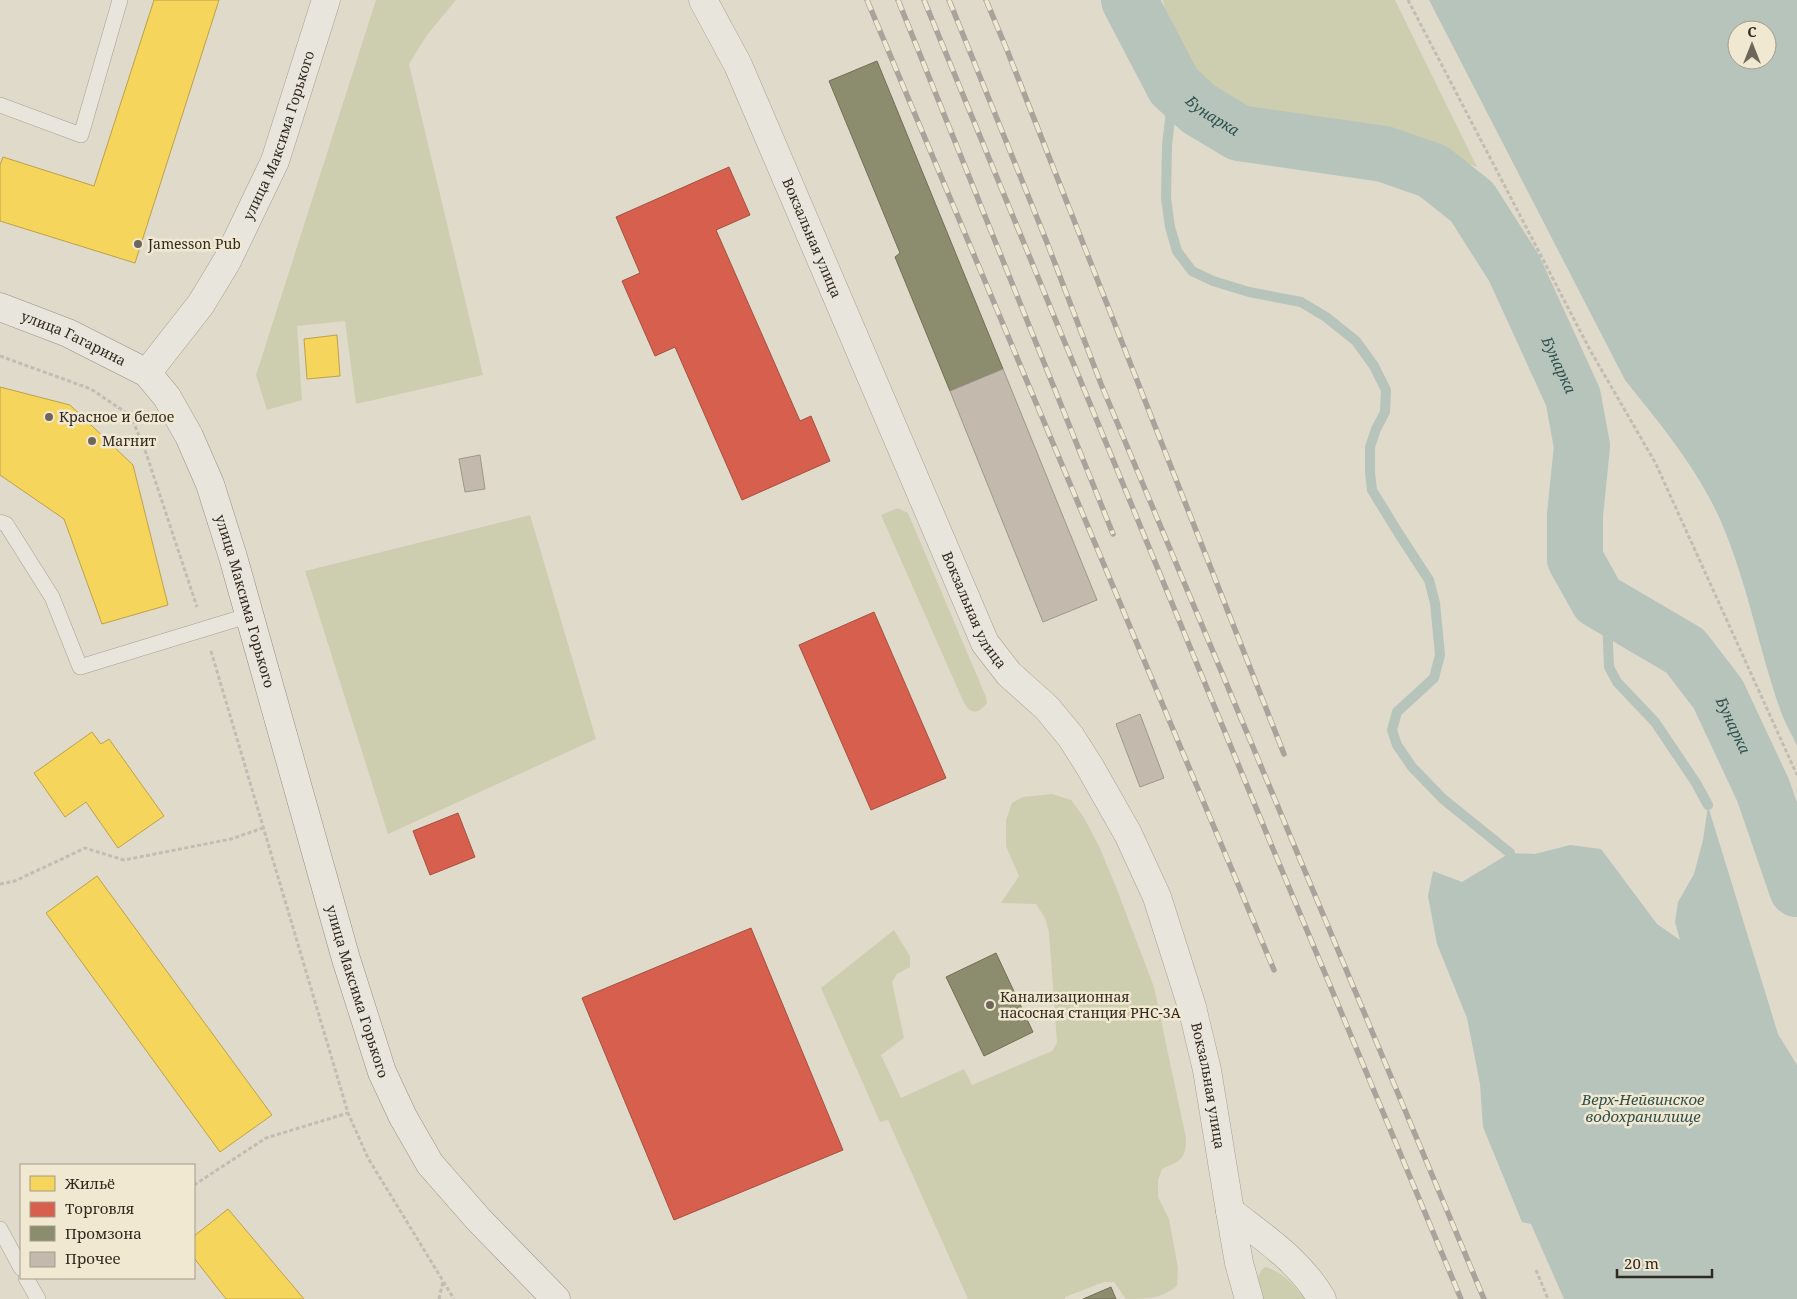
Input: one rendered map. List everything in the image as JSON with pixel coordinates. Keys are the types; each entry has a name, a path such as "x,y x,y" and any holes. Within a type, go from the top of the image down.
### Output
{"street":[{"name":"улица Максима Горького","path":"326,0 275,160 227,261 201,304 147,373 167,398 189,436 210,484 250,615 346,959 382,1072 403,1117 430,1164 479,1220 556,1299"},
{"name":"Вокзальная улица","path":"703,0 738,65 985,643 1010,674 1047,708 1090,766 1128,834 1157,897 1192,1007 1207,1070 1230,1211 1249,1299"},
{"name":"улица Гагарина","path":"0,307 68,333 147,373"},
{"path":"1230,1211 1286,1254 1303,1272 1322,1299"},
{"name":"улица Максима Горького","path":"479,1220 536,1299"}],"lane":[{"path":"0,105 81,135 120,0"},
{"path":"0,522 6,524 52,597 80,667 250,615"},
{"path":"0,1229 20,1266"},
{"path":"27,1279 38,1299"}],"path":[{"path":"1408,0 1590,350 1656,464 1797,775"},
{"path":"0,356 91,389 131,416 146,453 204,629 348,1113 368,1158 454,1299"},
{"path":"0,884 14,881 85,848 124,860 230,839 263,828"},
{"path":"195,1184 266,1138 348,1113"},
{"path":"1536,1270 1548,1299"},
{"path":"439,1299 443,1280"}],"green space":[{"path":"376,0 456,0 427,35 409,64 483,375 356,404 345,321 297,326 302,400 267,410 256,375"},
{"path":"1163,0 1395,0 1477,167 1419,145 1348,127 1287,124 1225,102 1210,89 1186,56 1168,25"},
{"path":"898,508 908,513 986,697 987,703 981,710 972,711 964,703 881,515"},
{"path":"530,515 596,739 388,834 305,571"},
{"path":"1052,794 1071,800 1083,816 1099,846 1154,987 1186,1138 1185,1151 1181,1159 1162,1169 1158,1180 1158,1197 1169,1219 1178,1268 1177,1286 1159,1296 1126,1299 1114,1282 1104,1282 1065,1297 1065,1299 968,1299 888,1120 880,1122 821,988 894,930 910,956 910,967 897,974 892,982 904,1038 881,1055 901,1098 964,1069 972,1085 1052,1051 1057,1043 1049,932 1045,918 1036,904 1001,903 1019,876 1006,846 1006,820 1012,803 1023,797"},
{"path":"1265,1267 1282,1275 1305,1299 1262,1299 1258,1278"}],"water":[{"path":"1429,0 1797,0 1797,746 1784,720 1773,689 1739,570 1722,524 1713,504 1691,467 1625,380"},
{"name":"Верх-Нейвинское водохранилище","path":"1708,806 1778,1034 1797,1065 1797,1299 1564,1299 1531,1224 1522,1222 1483,1127 1480,1084 1467,1018 1437,944 1428,896 1433,871 1462,882 1510,853 1535,854 1570,845 1601,849 1657,924 1680,940 1675,922 1678,902 1694,874 1703,840"}],"building: Жильё":[{"path":"154,0 219,0 135,263 0,221 0,165 3,157 94,186"},
{"path":"337,335 340,376 307,379 304,339"},
{"path":"0,387 70,405 133,465 168,605 102,624 64,519 0,475"},
{"path":"92,732 101,744 109,739 164,816 118,848 86,802 65,817 34,773"},
{"path":"97,876 272,1115 220,1152 46,913"},
{"path":"228,1209 304,1299 226,1299 195,1259 195,1235"}],"building: Торговля":[{"path":"729,167 750,215 716,230 800,421 811,416 830,461 742,500 675,347 655,356 622,281 640,273 616,217"},
{"path":"874,612 946,778 871,810 799,645"},
{"path":"458,813 475,857 430,875 413,831"},
{"path":"751,928 843,1150 674,1220 582,998"}],"building: Промзона":[{"path":"877,61 1003,369 950,391 895,257 900,253 829,81"},
{"name":"Канализационная насосная станция РНС-3А","path":"996,953 1033,1032 984,1056 946,977"},
{"path":"1111,1287 1116,1299 1083,1299"}],"building: Прочее":[{"path":"1003,369 1097,600 1043,622 950,391"},
{"path":"480,455 485,489 465,492 459,459"},
{"path":"1140,714 1164,778 1140,787 1116,724"}],"waterway":[{"name":"Бунарка","path":"1129,0 1174,86 1199,109 1239,133 1384,154 1433,171 1472,202 1514,268 1573,397 1582,446 1575,515 1575,559 1598,600 1685,651 1718,694 1763,790 1797,889"},
{"path":"1174,86 1167,145 1166,198 1170,227 1177,251 1192,271 1213,281 1249,292 1301,302 1326,317 1356,341 1374,366 1386,390 1385,412 1376,429 1370,447 1372,490 1429,580 1435,603 1440,655 1434,678 1397,712 1392,730 1397,745 1412,767 1443,799 1510,853"},
{"path":"1598,600 1607,619 1609,667 1617,682 1655,722 1696,783 1708,805"}],"railway":[{"path":"867,0 1274,970"},
{"path":"898,0 1113,534"},
{"path":"924,0 1273,849 1461,1299"},
{"path":"949,0 1046,240 1101,384 1484,1299"},
{"path":"986,0 1284,754"}],"place":[{"name":"Jamesson Pub","path":"138,244"},
{"name":"Красное и белое","path":"49,417"},
{"name":"Магнит","path":"92,441"},
{"name":"Канализационная насосная станция РНС-3А","path":"990,1005"}]}
